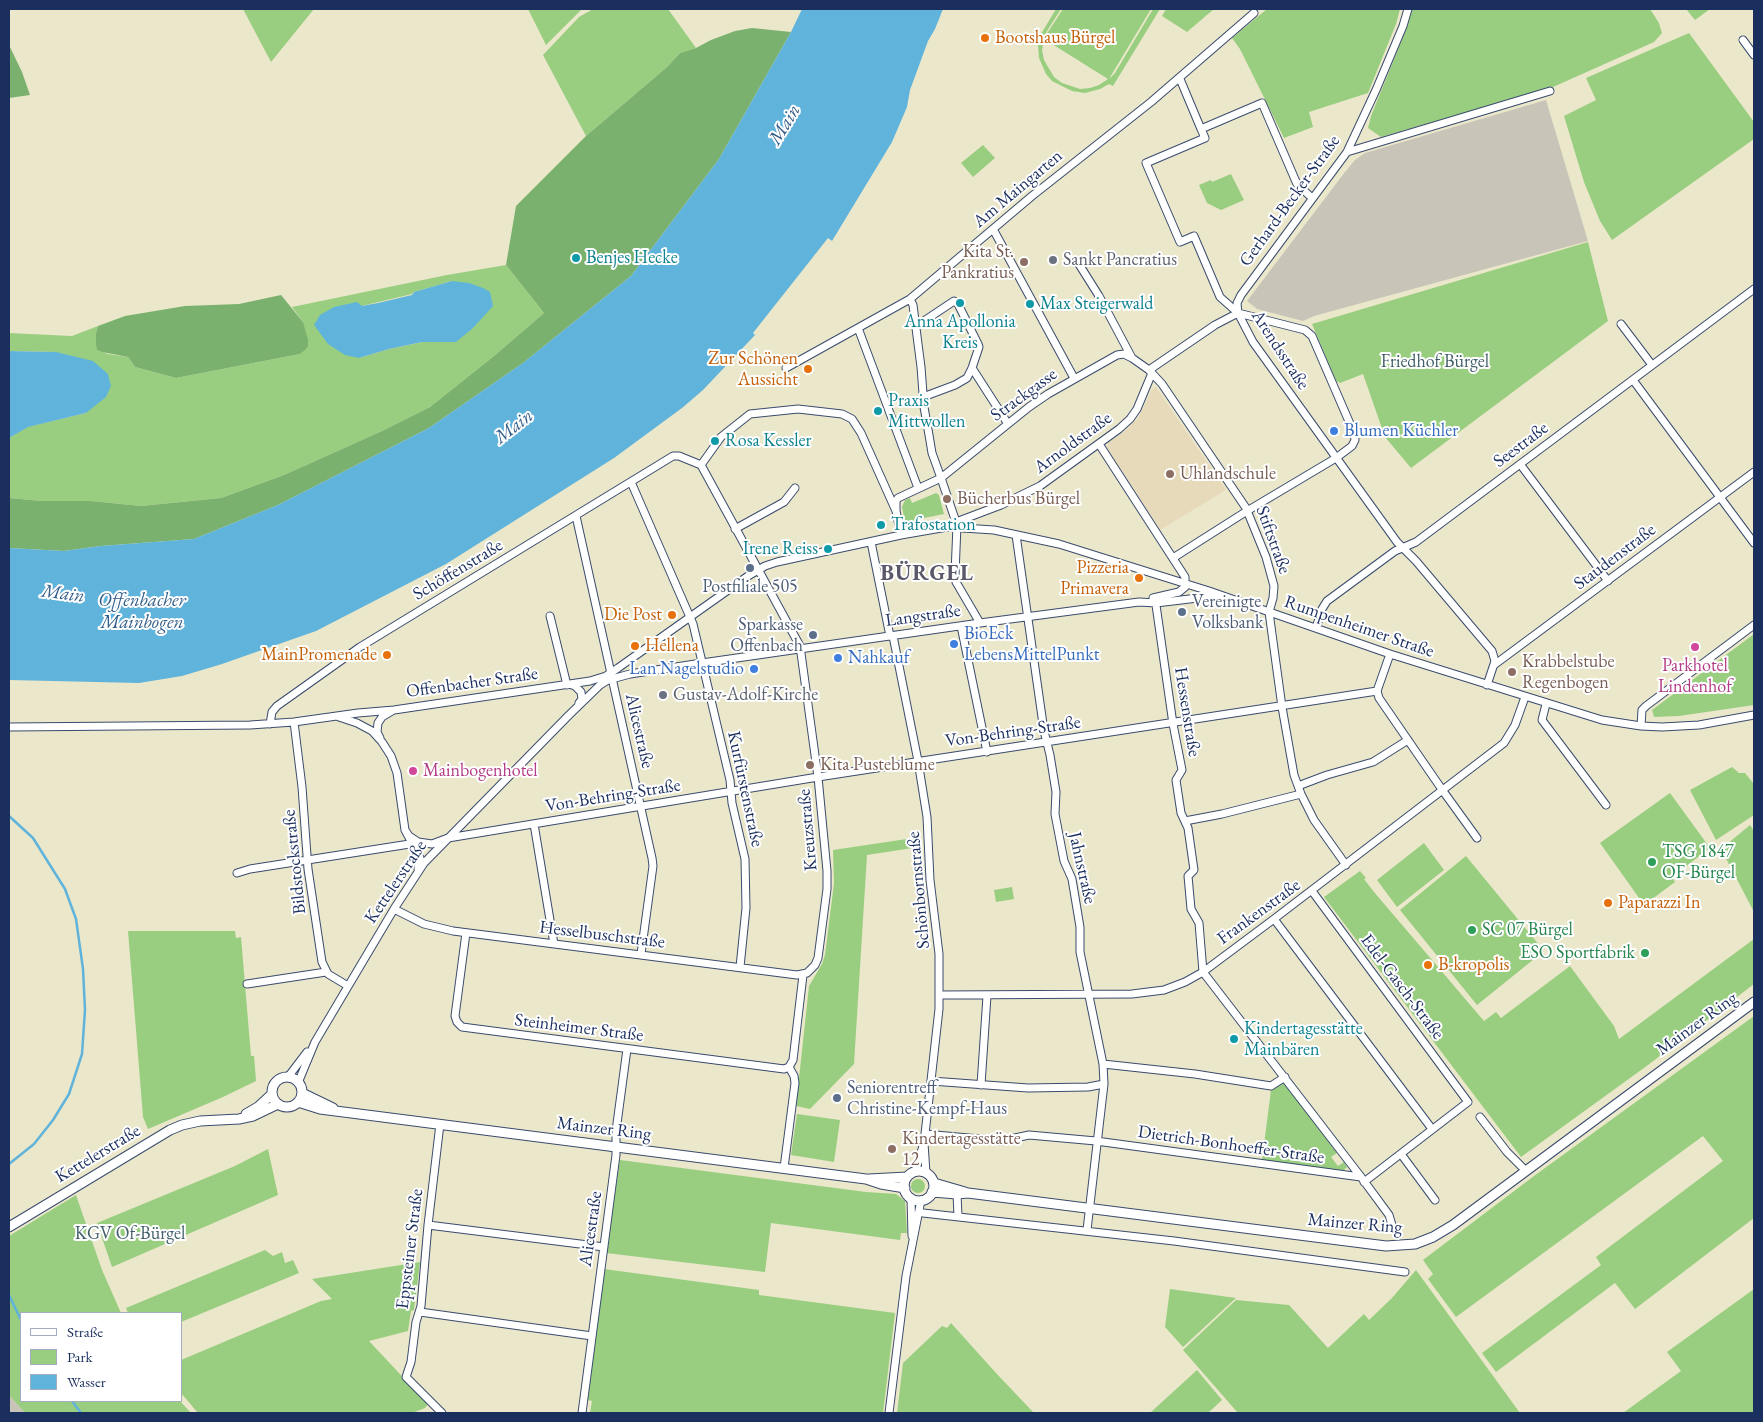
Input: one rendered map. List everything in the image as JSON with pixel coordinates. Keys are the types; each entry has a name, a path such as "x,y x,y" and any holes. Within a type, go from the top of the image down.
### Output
{"street":[{"name":"Gerhard-Becker-Straße","path":"1238,313 1238,303 1241,294 1347,152 1376,90 1403,26 1408,9"},
{"name":"Am Maingarten","path":"786,368 910,299 1039,190 1180,78 1254,13"},
{"path":"1743,40 1754,55"},
{"path":"1151,371 1215,325 1238,313 1220,297 1194,236 1180,242 1146,163 1205,138 1180,78"},
{"path":"1347,152 1550,91"},
{"path":"1201,129 1262,103 1296,184 1312,198"},
{"path":"993,229 1074,378"},
{"name":"Stiftstraße","path":"1077,261 1099,296 1132,358 1151,371 1162,384 1247,511 1266,557 1273,581 1274,595 1269,612 1290,756 1298,786 1317,826 1346,865"},
{"name":"Seestraße","path":"1316,628 1322,609 1327,601 1402,548 1416,542 1754,289"},
{"path":"910,299 921,366 930,445 957,525 956,582 980,623"},
{"path":"915,324 924,321 954,301 958,304 978,344 972,368 967,378 923,396"},
{"name":"Arendsstraße","path":"1238,313 1305,330 1312,336 1355,438 1352,446 1336,458"},
{"name":"Arendsstraße","path":"1238,313 1253,342 1402,548 1416,561 1490,648 1494,656 1494,665"},
{"path":"1621,324 1652,365"},
{"path":"858,328 918,488"},
{"name":"Strackgasse","path":"896,511 898,498 941,478 1029,407 1074,378 1117,354 1124,354 1132,358"},
{"path":"972,368 1008,424"},
{"name":"Arnoldstraße","path":"957,525 1040,486 1126,424 1141,402 1151,371"},
{"path":"1633,380 1754,543"},
{"path":"701,466 721,436 750,414 798,410 842,414 852,420 861,433 896,511 901,535"},
{"path":"1099,444 1185,577 1184,589 1155,600"},
{"name":"Schöffenstraße","path":"270,724 272,712 277,706 350,654 676,455 701,466"},
{"path":"1173,558 1336,458"},
{"path":"1520,464 1608,581"},
{"name":"Kreuzstraße","path":"701,466 799,642 801,649 824,821 828,881 818,958 815,966 806,973"},
{"name":"Staudenstraße","path":"1494,665 1754,472"},
{"name":"Kurfürstenstraße","path":"631,482 690,617 730,780 730,792 744,852 746,873 746,908 740,967"},
{"path":"736,529 784,502 795,488"},
{"name":"Alicestraße","path":"576,516 652,858 653,866 641,954"},
{"name":"Rumpenheimer Straße","path":"957,525 994,530 1059,544 1186,583 1390,654 1602,720 1641,726 1685,726 1754,715"},
{"name":"Offenbacher Straße","path":"9,727 270,724 394,710 590,681 611,676 630,660 759,569 777,562 957,525"},
{"name":"Jahnstraße","path":"1016,535 1046,742 1056,792 1055,814 1064,861 1072,879 1080,931 1079,948 1103,1064 1104,1084 1087,1230"},
{"name":"Schönbornstraße","path":"871,542 918,761 928,823 930,880 939,954 940,996 924,1143 926,1173"},
{"name":"Langstraße","path":"611,676 1155,600 1218,597 1240,602"},
{"name":"Hessenstraße","path":"1155,600 1173,724 1182,770 1176,780 1181,814 1188,828 1194,870 1188,876 1191,909 1199,924 1203,972"},
{"path":"550,616 568,684"},
{"path":"1641,726 1642,710 1646,706 1754,625"},
{"path":"961,626 987,752"},
{"path":"1390,654 1377,691 1382,703 1478,838"},
{"path":"630,660 628,665 631,670 640,673"},
{"path":"1487,685 1494,665"},
{"name":"Kettelerstraße","path":"239,1119 258,1107 272,1094 276,1082 284,1077 288,1077 315,1042 394,909 429,857 569,715 611,676"},
{"name":"Kettelerstraße","path":"568,684 578,688 582,696 569,715"},
{"name":"Von-Behring-Straße","path":"237,873 250,869 415,843 432,844 448,838 918,761 1173,724 1377,691"},
{"name":"Frankenstraße","path":"940,996 1138,993 1164,990 1203,972 1312,891 1504,743 1515,725 1525,697"},
{"path":"1546,704 1542,720 1606,805"},
{"path":"382,742 378,732 378,723 381,718 394,710"},
{"path":"336,717 364,726 372,731 391,756 397,773 405,830 415,843 420,858 420,864 414,878"},
{"name":"Bildstockstraße","path":"294,722 302,787 307,860 321,954 326,972"},
{"path":"1298,786 1327,775 1373,762 1408,740"},
{"path":"1185,821 1222,814 1301,794"},
{"path":"534,824 554,944"},
{"name":"Edel-Gasch-Straße","path":"1312,891 1468,1102 1432,1129"},
{"name":"Hesselbuschstraße","path":"394,909 424,924 446,930 740,967 806,973"},
{"path":"1274,919 1432,1129 1401,1154 1362,1180"},
{"name":"Steinheimer Straße","path":"466,933 454,1016 460,1026 627,1049 784,1069 789,1068"},
{"path":"246,984 326,972 348,986"},
{"path":"1203,972 1285,1076 1389,1215 1392,1225"},
{"path":"784,1168 795,1083 794,1076 789,1068 793,1060 806,973"},
{"path":"981,1085 987,996"},
{"name":"Mainzer Ring","path":"933,1188 957,1194 968,1193 1372,1245 1404,1246 1423,1241 1441,1233 1754,1002"},
{"name":"Kettelerstraße","path":"298,1082 315,1042"},
{"name":"Alicestraße","path":"582,1413 627,1049"},
{"path":"1103,1064 1195,1074 1270,1086 1285,1076"},
{"path":"288,1077 298,1082 302,1093 298,1102"},
{"path":"931,1081 1042,1088 1088,1087 1104,1084"},
{"name":"Mainzer Ring","path":"302,1093 337,1110"},
{"path":"272,1094 278,1104"},
{"name":"Kettelerstraße","path":"9,1227 170,1130 200,1121 239,1119 253,1116 278,1104 286,1107 298,1102"},
{"name":"Mainzer Ring","path":"298,1102 320,1109 866,1179 905,1188"},
{"path":"1480,1117 1507,1152 1525,1170"},
{"name":"Eppsteiner Straße","path":"440,1124 420,1312 416,1322 411,1362 406,1377 442,1413"},
{"name":"Dietrich-Bonhoeffer-Straße","path":"925,1134 1001,1141 1029,1135 1096,1141 1362,1180"},
{"name":"Schönbornstraße","path":"911,1174 924,1143"},
{"path":"1401,1154 1435,1200"},
{"path":"910,1198 926,1199 933,1188 930,1176 926,1173 911,1174 905,1188 910,1198 913,1239"},
{"name":"Mainzer Ring","path":"866,1179 877,1177 893,1179 911,1174"},
{"name":"Mainzer Ring","path":"933,1188 956,1188 968,1193"},
{"path":"957,1194 958,1216"},
{"path":"889,1413 906,1276 921,1200"},
{"path":"923,1212 1087,1230 1405,1272"},
{"path":"428,1225 604,1247"},
{"path":"420,1312 592,1336"}],"shaded area":[{"path":"1546,100 1588,241 1314,316 1303,321 1257,309 1247,301 1345,172 1355,160 1365,153"},
{"name":"Uhlandschule","path":"1156,387 1226,490 1160,530 1107,447 1108,443 1126,430 1138,418 1152,389"},
{"path":"9,1395 25,1413 9,1413"}],"green space":[{"path":"243,9 314,9 271,62"},
{"path":"528,9 582,9 546,45"},
{"path":"593,9 668,9 696,48 680,53 667,67 586,136 543,55 579,17"},
{"path":"1056,9 1061,9 1044,38 1063,9 1151,9 1109,79 1115,73 1153,9 1160,9 1113,86 1109,84 1100,89 1085,93 1072,91 1052,81 1046,74 1039,58 1038,45 1041,34","holes":["1044,39 1108,79 1099,85 1080,89 1062,83 1054,77 1044,60 1042,50"]},
{"path":"1166,9 1214,9 1187,32 1162,16"},
{"path":"1267,9 1400,9 1396,24 1368,93 1309,112 1313,127 1284,138 1240,49 1232,38"},
{"path":"1412,9 1650,9 1659,23 1662,33 1654,42 1553,87 1381,137 1368,128 1371,116 1407,27"},
{"path":"1686,9 1710,9 1695,20"},
{"path":"752,28 791,32 719,159 631,276 523,363 429,428 278,505 194,539 101,546 64,551 9,548 9,498 42,501 91,501 141,506 221,498 284,475 430,407 544,313 506,265 516,206 586,136 667,67 680,53 735,31"},
{"path":"1689,33 1754,122 1754,139 1612,240 1600,221 1584,182 1564,116 1596,100 1586,78"},
{"path":"9,45 22,72 30,95 9,98"},
{"path":"983,145 995,158 973,177 961,163"},
{"path":"1231,174 1244,200 1221,210 1207,203 1199,185"},
{"name":"Friedhof Bürgel","path":"1588,242 1608,321 1411,468 1385,437 1363,374 1340,383 1336,381 1312,324"},
{"path":"506,265 544,313 430,407 284,475 221,498 141,506 91,501 42,501 9,498 9,438 27,427 86,413 56,352 9,351 9,333 72,336 98,326 96,333 97,350 128,357 135,367 176,378 300,354 303,322 292,307 447,275","holes":["452,281 456,342 422,342 359,358 362,306 412,294"]},
{"path":"281,295 303,322 308,346 300,354 176,378 135,367 128,357 97,350 96,333 98,326 125,316 185,306 239,304"},
{"path":"936,493 939,495 944,514 914,520 915,525 906,527 902,507 905,500 910,498 912,503"},
{"path":"1754,634 1754,705 1679,716 1654,717 1652,710"},
{"path":"1732,767 1739,773 1745,773 1754,784 1754,815 1716,840 1690,790"},
{"name":"TSG 1847 OF-Bürgel","path":"1670,793 1710,848 1672,877 1675,882 1644,905 1600,843"},
{"path":"1750,825 1754,831 1754,912 1721,849"},
{"path":"920,837 919,847 867,855 854,1064 810,1109 796,1106 809,986 825,955 834,883 833,850"},
{"path":"1424,843 1444,870 1397,907 1377,880"},
{"name":"SC 07 Bürgel","path":"1466,856 1544,951 1477,1005 1400,910"},
{"path":"1360,871 1374,892 1484,1021 1496,1012 1501,1018 1570,966 1614,1026 1619,1039 1754,939 1754,984 1648,1065 1521,1157 1324,897"},
{"path":"1012,887 1014,899 996,902 994,890"},
{"path":"128,931 235,931 236,938 241,937 251,1056 254,1056 256,1081 148,1129 143,1117"},
{"path":"1754,1016 1754,1218 1635,1309 1615,1283 1496,1372 1482,1353 1601,1265 1596,1257 1723,1161 1703,1136 1456,1317 1428,1279 1433,1274 1423,1260 1534,1176"},
{"path":"1279,1083 1285,1084 1337,1153 1331,1157 1338,1166 1344,1162 1347,1167 1343,1171 1262,1160 1271,1090"},
{"path":"797,1114 840,1120 834,1162 791,1155"},
{"name":"KGV Of-Bürgel","path":"268,1149 278,1195 112,1267 97,1223 235,1166"},
{"path":"620,1160 866,1192 896,1194 905,1201 907,1233 901,1233 900,1240 771,1223 765,1272 606,1253"},
{"path":"915,1179 921,1179 925,1186 921,1193 915,1193 911,1189 911,1183"},
{"path":"76,1195 102,1270 121,1312 20,1312 20,1402 181,1402 191,1413 25,1413 9,1395 9,1236"},
{"path":"265,1250 273,1256 282,1252 285,1263 293,1260 299,1273 182,1322 182,1312 128,1312 126,1308"},
{"path":"420,1262 414,1310 411,1311 408,1331 369,1341 428,1404 425,1408 412,1413 198,1413 182,1394 182,1360 321,1301 332,1299 312,1279"},
{"path":"604,1269 759,1290 759,1295 895,1313 883,1413 590,1413 592,1401 587,1400"},
{"path":"1416,1270 1520,1413 1238,1413 1183,1350 1236,1300 1289,1305 1328,1348 1364,1314 1369,1320 1392,1298"},
{"path":"1170,1289 1236,1298 1183,1347 1165,1327"},
{"path":"1754,1289 1754,1413 1623,1413 1681,1371 1667,1352"},
{"path":"951,1323 1034,1413 897,1413 903,1363 942,1326 947,1328"},
{"path":"1197,1370 1222,1400 1208,1413 1150,1413"}],"water":[{"name":"Offenbacher Mainbogen","path":"802,9 943,9 928,41 910,90 907,107 892,142 832,241 828,238 753,333 755,335 703,390 682,408 614,458 446,564 316,631 182,676 139,683 9,680 9,548 64,551 101,546 194,539 278,505 429,428 523,363 631,276 719,159 791,32"},
{"path":"452,281 469,283 490,292 493,306 473,328 456,342 422,342 359,358 345,355 328,344 314,325 320,315 334,307 357,302 362,306 378,303 412,295 414,292"},
{"path":"9,351 56,352 93,361 108,374 111,386 106,397 86,413 28,427 9,438"}],"waterway":[{"path":"9,816 33,838 65,889 76,919 83,969 85,1010 82,1054 69,1094 53,1120 34,1144 9,1164"},
{"path":"9,1295 20,1318"},
{"path":"73,1402 81,1413"}],"place":[{"name":"Bootshaus Bürgel","path":"985,38"},
{"name":"Benjes Hecke","path":"576,258"},
{"name":"Sankt Pancratius","path":"1053,260"},
{"name":"Kita St. Pankratius","path":"1024,262"},
{"name":"Anna Apollonia Kreis","path":"960,303"},
{"name":"Max Steigerwald","path":"1030,304"},
{"name":"Zur Schönen Aussicht","path":"808,369"},
{"name":"Praxis Mittwollen","path":"878,411"},
{"name":"Blumen Küchler","path":"1334,431"},
{"name":"Rosa Kessler","path":"715,441"},
{"name":"Uhlandschule","path":"1170,474"},
{"name":"Bücherbus Bürgel","path":"947,499"},
{"name":"Trafostation","path":"881,525"},
{"name":"Irene Reiss","path":"828,549"},
{"name":"Postfiliale 505","path":"750,568"},
{"name":"Pizzeria Primavera","path":"1139,578"},
{"name":"Vereinigte Volksbank","path":"1182,612"},
{"name":"Die Post","path":"672,615"},
{"name":"Sparkasse Offenbach","path":"813,635"},
{"name":"BioEck LebensMittelPunkt","path":"954,644"},
{"name":"Hellena","path":"635,646"},
{"name":"Parkhotel Lindenhof","path":"1695,647"},
{"name":"MainPromenade","path":"387,655"},
{"name":"Nahkauf","path":"838,658"},
{"name":"Lan Nagelstudio","path":"754,669"},
{"name":"Krabbelstube Regenbogen","path":"1512,672"},
{"name":"Gustav-Adolf-Kirche","path":"663,695"},
{"name":"Kita Pusteblume","path":"810,765"},
{"name":"Mainbogenhotel","path":"413,771"},
{"name":"TSG 1847 OF-Bürgel","path":"1652,862"},
{"name":"Paparazzi In","path":"1608,903"},
{"name":"SC 07 Bürgel","path":"1472,930"},
{"name":"ESO Sportfabrik","path":"1645,953"},
{"name":"B-kropolis","path":"1428,965"},
{"name":"Kindertagesstätte Mainbären","path":"1234,1039"},
{"name":"Seniorentreff Christine-Kempf-Haus","path":"837,1098"},
{"name":"Kindertagesstätte 12","path":"892,1149"}],"district":[{"name":"BÜRGEL","path":"927,574"}],"water label":[{"name":"Main","path":"785,125"},
{"name":"Main","path":"514,427"},
{"name":"Main","path":"63,594"}]}
